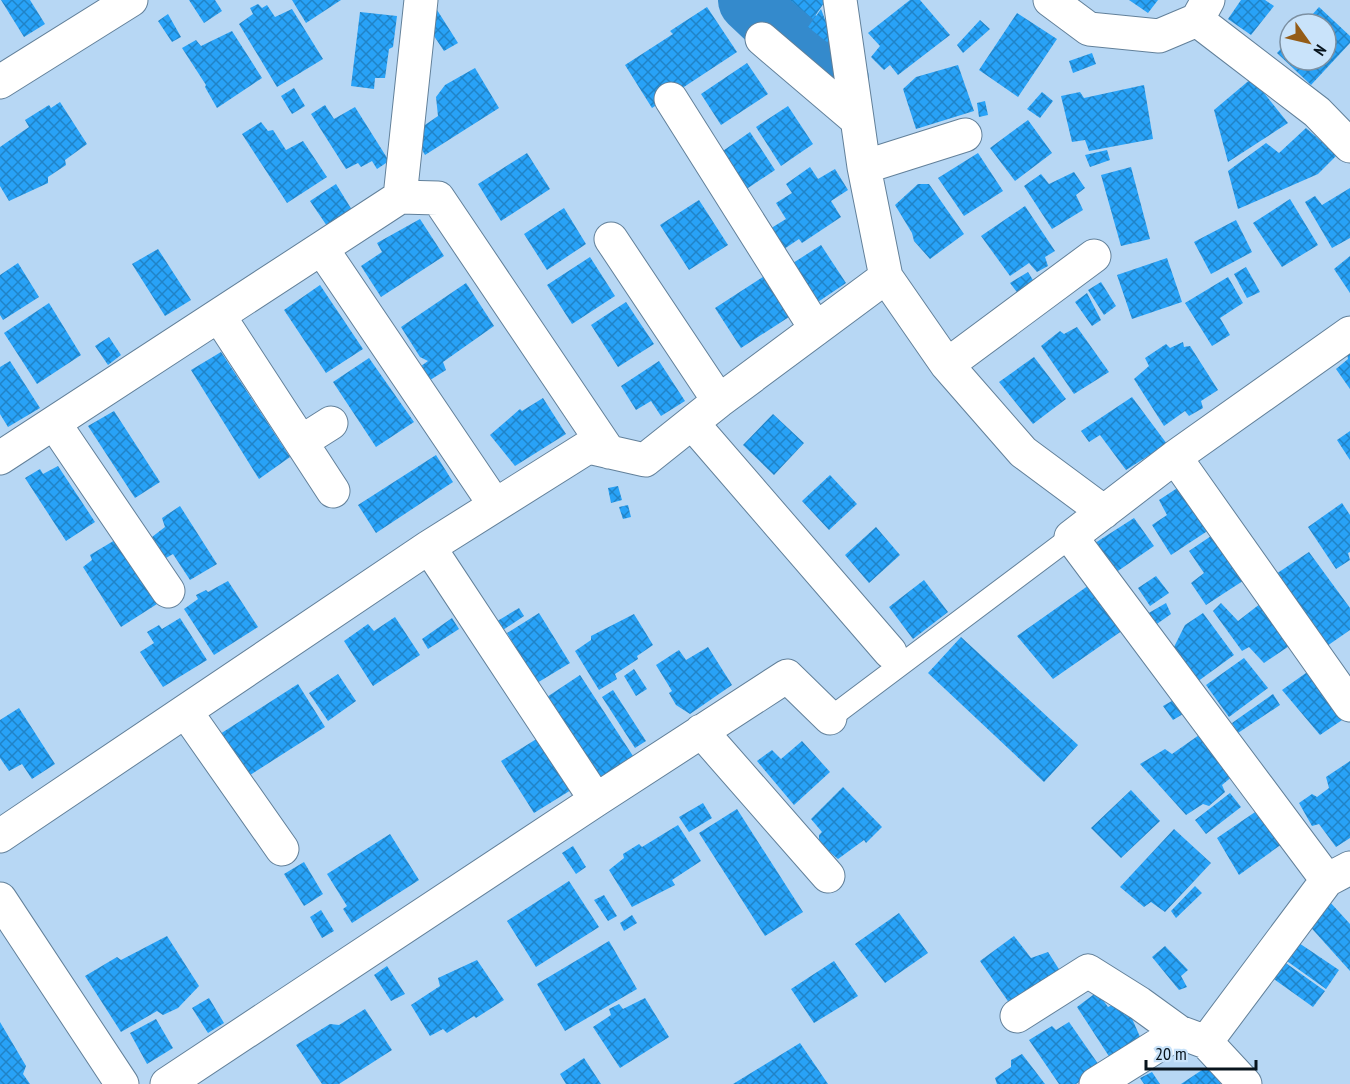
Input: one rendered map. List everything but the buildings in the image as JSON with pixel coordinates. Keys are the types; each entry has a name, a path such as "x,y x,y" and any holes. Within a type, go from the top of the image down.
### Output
{"street":[{"path":"0,82 131,0"},
{"path":"400,197 421,0"},
{"path":"840,0 864,167 886,278 947,365 1023,452 1104,512"},
{"path":"1050,0 1089,28 1159,36 1203,10 1317,112 1350,146"},
{"path":"762,39 857,120"},
{"path":"671,99 816,329"},
{"path":"864,167 965,135"},
{"path":"0,458 400,197 438,198 609,452"},
{"path":"611,239 718,401"},
{"path":"322,249 495,506"},
{"path":"947,365 1094,256"},
{"path":"0,836 429,547 588,447 645,460 718,401 886,278"},
{"path":"219,316 333,491"},
{"path":"1096,1084 1192,1037 1339,874 1071,537 1175,457 1350,333"},
{"path":"54,423 168,591"},
{"path":"301,442 331,423"},
{"path":"692,423 890,652"},
{"path":"1175,457 1350,705"},
{"path":"429,547 596,800"},
{"path":"167,1084 787,676 830,718"},
{"path":"186,712 282,849"},
{"path":"701,731 828,876"},
{"path":"0,899 122,1084"},
{"path":"1017,1016 1088,971 1192,1037 1245,1084"}],"lane":[{"path":"830,718 1071,537"}],"waterway":[{"path":"751,0 836,80"}]}
